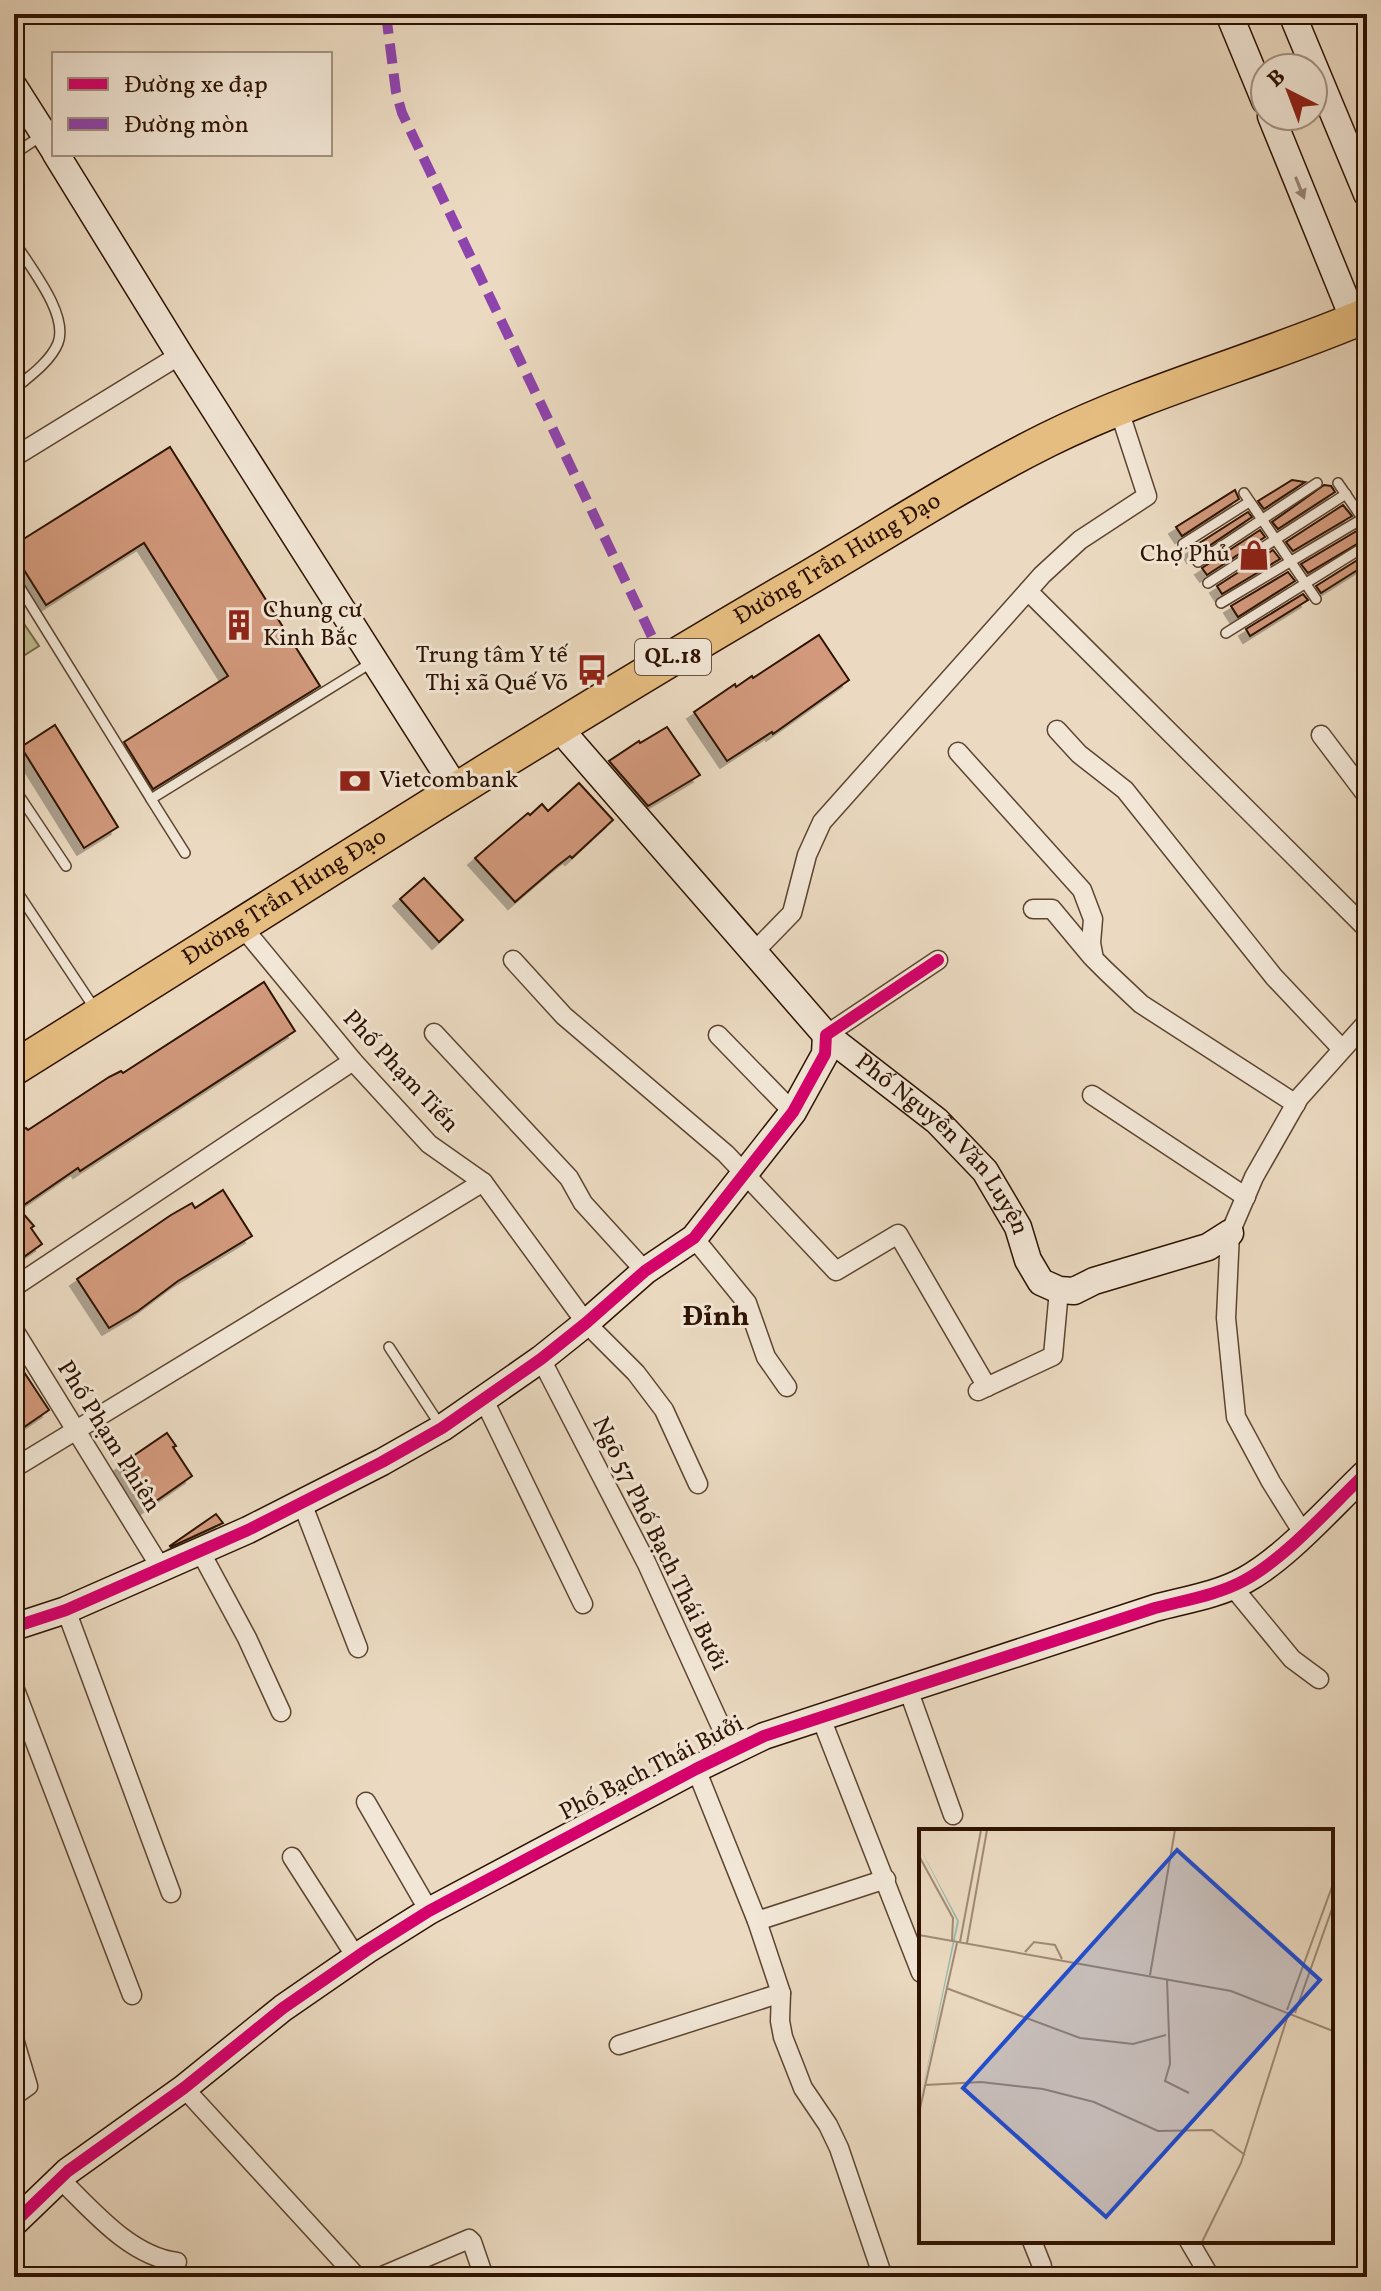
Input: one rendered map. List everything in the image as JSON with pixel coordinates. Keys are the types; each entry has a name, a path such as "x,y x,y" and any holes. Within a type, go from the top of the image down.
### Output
{"highway":[{"name":"Đường Trần Hưng Đạo","path":"14,1068 456,789 664,662 962,487 1045,441 1118,407 1361,318"}],"street":[{"path":"1229,14 1249,62"},
{"path":"1292,14 1367,194"},
{"path":"14,87 51,146"},
{"path":"1278,132 1361,318"},
{"path":"57,156 456,789"},
{"path":"14,457 180,355"},
{"path":"754,952 792,913 807,855 822,822 1028,591 1080,540 1147,496 1118,407"},
{"path":"1028,591 1367,929"},
{"name":"Phố Nguyễn Văn Luyện","path":"559,728 826,1035 937,1121 985,1171 1018,1227 1028,1260 1041,1282 1059,1290"},
{"path":"1057,730 1079,754 1125,790 1274,977 1342,1049"},
{"path":"1321,735 1367,796"},
{"path":"958,752 1082,890 1093,919 1094,959"},
{"path":"1033,909 1052,909 1094,959 1141,1004 1296,1104"},
{"name":"Phố Phạm Tiến","path":"240,924 353,1061 429,1144 483,1182 586,1323 636,1373 664,1410 698,1484"},
{"path":"513,960 564,1016 726,1154 836,1271 898,1234 982,1389 1053,1356 1059,1290 1074,1291 1094,1281 1208,1247 1230,1233"},
{"path":"14,1627 66,1610 302,1503 442,1428 541,1359 645,1271 694,1238 793,1112 825,1054 826,1035 938,960"},
{"path":"1303,1533 1236,1417 1226,1318 1230,1233 1254,1177 1296,1104 1367,1022"},
{"path":"434,1033 560,1168 583,1203 645,1271"},
{"path":"718,1035 793,1112"},
{"path":"14,1287 353,1061"},
{"path":"1092,1095 1246,1197"},
{"path":"14,1468 483,1182"},
{"path":"694,1238 747,1303 766,1357 787,1387"},
{"name":"Phố Phạm Phiên","path":"14,1330 161,1568"},
{"name":"Ngõ 57 Phố Bạch Thái Bưởi","path":"541,1359 647,1564 732,1751"},
{"path":"484,1400 583,1604"},
{"name":"Phố Bạch Thái Bưởi","path":"18,2210 184,2088 283,2008 429,1911 764,1736 1155,1608 1213,1594 1245,1580 1277,1557 1367,1472"},
{"path":"302,1503 358,1648"},
{"path":"200,1551 247,1638 281,1712"},
{"path":"1232,1586 1292,1659 1319,1679"},
{"path":"66,1610 171,1893"},
{"path":"14,1687 132,1995"},
{"path":"908,1689 953,1815"},
{"path":"821,1718 919,1968"},
{"path":"696,1769 757,1921 781,1993 783,2037 803,2088 828,2125 839,2148 883,2277"},
{"path":"366,1802 429,1911"},
{"path":"292,1857 356,1957"},
{"path":"757,1921 886,1879"},
{"path":"619,2045 781,1993"},
{"path":"14,2039 28,2086 14,2096"},
{"path":"184,2088 357,2277"},
{"path":"60,2179 136,2246 159,2260 177,2262"},
{"path":"380,2277 469,2239 484,2277"},
{"path":"1033,2243 1042,2266"},
{"path":"1190,2243 1207,2276"}],"lane":[{"path":"14,154 51,146"},
{"path":"14,241 59,314 61,330 57,346 14,389"},
{"path":"14,364 24,381"},
{"path":"1198,562 1317,483"},
{"path":"1221,603 1365,520 1338,483"},
{"path":"1208,583 1346,494"},
{"path":"1183,544 1246,497 1316,599"},
{"path":"1226,633 1367,545"},
{"path":"14,578 185,853"},
{"path":"151,799 374,661"},
{"path":"14,788 66,866"},
{"path":"14,813 26,806"},
{"path":"14,887 99,1015"},
{"path":"389,1347 442,1428"}],"green space":[{"path":"14,609 39,646 14,662"}],"building":[{"name":"Chung cư Kinh Bắc","path":"170,447 320,686 153,789 124,742 228,676 144,543 46,605 14,554 14,545"},
{"path":"1292,480 1305,482 1264,509 1258,501"},
{"path":"1324,485 1331,486 1335,492 1278,529 1272,522"},
{"path":"1235,490 1239,499 1182,536 1176,527"},
{"path":"1343,505 1352,516 1293,551 1286,542"},
{"path":"1248,512 1252,517 1194,556 1190,549"},
{"path":"1360,529 1367,538 1308,573 1301,564"},
{"path":"1260,530 1265,537 1207,575 1202,568"},
{"path":"1273,550 1280,559 1222,594 1217,586"},
{"path":"1367,554 1367,564 1321,593 1316,586"},
{"path":"1288,572 1295,581 1238,617 1231,606"},
{"path":"1303,594 1308,600 1250,636 1246,629"},
{"path":"819,635 849,680 773,734 727,761 694,712"},
{"path":"55,725 118,827 84,848 21,747"},
{"path":"667,727 700,775 648,806 609,761"},
{"path":"579,783 613,820 572,858 570,856 557,866 515,902 475,858 528,813 530,815 542,804 548,811"},
{"path":"424,878 463,920 439,942 400,899"},
{"path":"264,982 295,1031 21,1207 14,1196 14,1135 26,1128 28,1130 109,1077 121,1071 123,1073"},
{"path":"223,1190 252,1236 109,1328 77,1279 171,1215 192,1203 195,1208"},
{"path":"14,1203 34,1226 31,1228 42,1244 14,1264"},
{"path":"14,1357 49,1410 14,1434"},
{"path":"167,1433 192,1476 146,1508 137,1495 140,1493 120,1465"},
{"path":"216,1514 223,1523 170,1546"}],"marked path":[{"path":"386,14 396,92 402,113 664,662"}],"cycle path":[{"path":"14,1627 66,1610 248,1530 382,1462 442,1428 541,1359 645,1271 694,1238 793,1112 825,1054 826,1035 938,960"},
{"path":"14,2223 68,2171 184,2088 283,2008 429,1911 764,1736 1155,1608 1235,1585 1261,1570 1293,1545 1367,1472"}],"place":[{"name":"Chợ Phủ","path":"1254,555"},
{"name":"Chung cư Kinh Bắc","path":"239,625"},
{"name":"Trung tâm Y tế Thị xã Quế Võ","path":"592,670"},
{"name":"Vietcombank","path":"355,781"}],"district":[{"name":"Đỉnh","path":"716,1317"}]}
